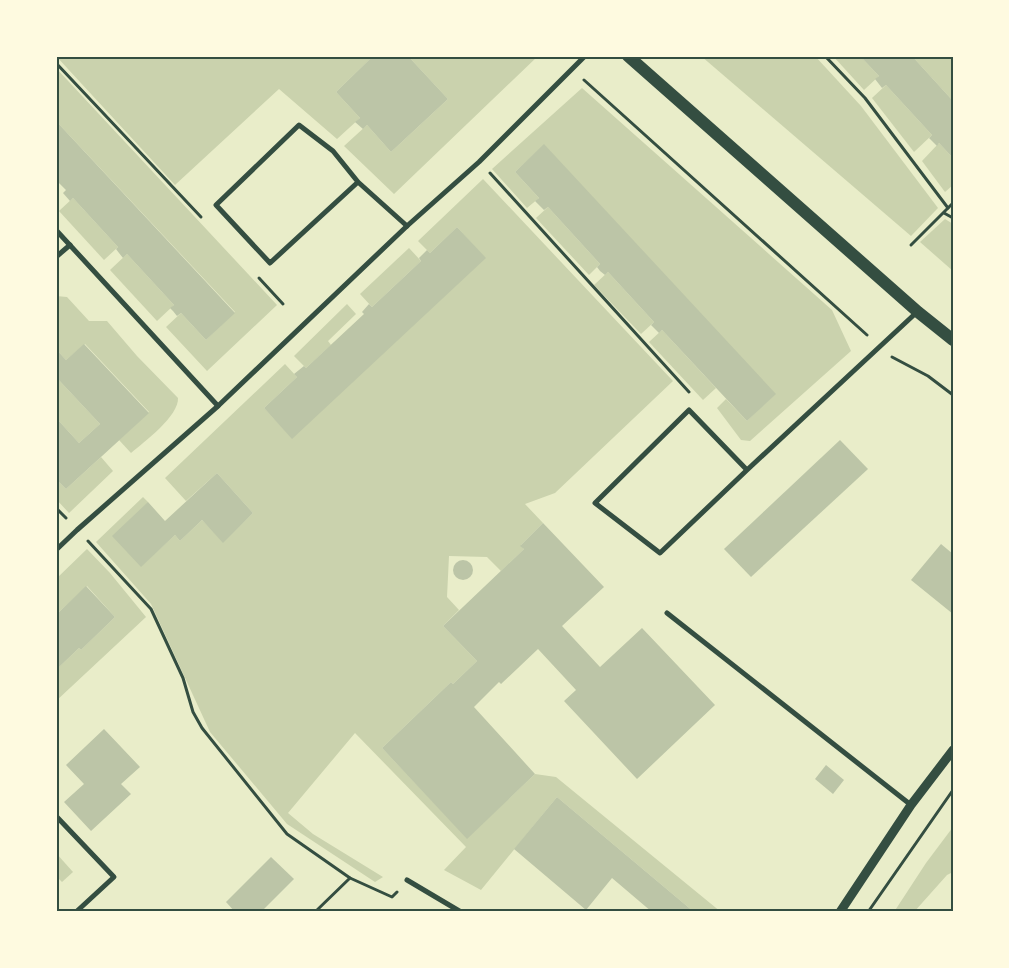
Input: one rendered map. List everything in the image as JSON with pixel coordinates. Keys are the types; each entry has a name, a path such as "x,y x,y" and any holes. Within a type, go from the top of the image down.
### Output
{"main road":[{"path":"628,56 918,312 953,340"}],"street":[{"path":"56,550 218,406 407,226 479,162 586,56"},
{"path":"358,182 270,263 216,205 299,125 333,151 358,182 407,226"},
{"path":"56,230 218,406"},
{"path":"56,257 70,245"},
{"path":"747,470 690,410 595,503 660,553 918,312"},
{"path":"667,612 911,805"},
{"path":"840,912 911,805 953,750"},
{"path":"56,816 114,877 76,912"},
{"path":"407,880 461,912"}],"path":[{"path":"825,56 865,98 948,208"},
{"path":"56,62 203,219"},
{"path":"580,77 869,336"},
{"path":"479,162 689,392"},
{"path":"911,245 953,204"},
{"path":"944,213 953,218"},
{"path":"256,275 283,304"},
{"path":"893,358 928,376 953,395"},
{"path":"78,530 151,609 183,678 193,712 202,728 287,834 350,878 392,897"},
{"path":"868,912 953,790"},
{"path":"315,912 350,878"}],"green space":[{"path":"56,56 373,56 336,92 360,118 337,139 279,89 175,185"},
{"path":"408,56 538,56 394,194 344,146 367,125 391,152 448,99"},
{"path":"701,56 815,56 861,106 938,208 911,236"},
{"path":"833,56 860,56 879,76 864,90"},
{"path":"912,56 953,56 953,101"},
{"path":"56,68 277,305 207,371 166,327 181,313 206,340 235,312 56,121"},
{"path":"886,85 932,135 914,152 872,98"},
{"path":"582,88 832,310 851,351 750,441 741,440 717,408 726,399 747,421 775,394 544,145 515,172 539,198 527,208 492,169"},
{"path":"939,143 953,158 953,185 945,192 922,161"},
{"path":"483,179 673,381 555,493 525,504 543,523 521,545 524,549 501,571 487,557 449,556 447,597 459,610 443,626 477,661 453,684 451,682 382,748 467,838 535,774 556,777 721,912 694,912 557,797 481,890 444,870 466,847 355,733 288,813 313,834 383,877 375,882 287,824 210,732 151,604 96,542 143,497 148,502 141,566 175,535 180,541 202,520 223,542 253,513 217,473 186,501 165,478 285,364 297,377 264,408 292,438 485,258 457,227 430,253 418,241"},
{"path":"73,198 118,247 104,260 59,211"},
{"path":"548,207 600,264 589,275 536,218"},
{"path":"945,219 953,224 953,271 920,242"},
{"path":"409,248 421,261 372,307 360,294"},
{"path":"127,254 174,305 157,321 110,270"},
{"path":"608,272 654,322 641,334 594,285"},
{"path":"56,296 67,297 89,321 107,321 137,356 178,398 173,413 152,436 131,453 119,440 149,412 85,344 66,360 56,349"},
{"path":"347,304 356,314 328,341 331,345 306,368 294,356"},
{"path":"662,330 716,388 703,400 649,342"},
{"path":"56,377 100,424 79,443 58,420 56,422"},
{"path":"101,457 113,471 69,513 56,499 56,479 66,489"},
{"path":"87,549 110,573 146,617 56,701 56,670 79,648 81,650 115,617 87,586 59,612 56,608 56,579"},
{"path":"953,827 953,872 947,875 914,912 894,912 926,863"},
{"path":"56,853 73,872 62,882 56,876"}],"building":[{"path":"373,56 408,56 448,99 391,152 367,125 363,129 355,122 360,118 336,92"},
{"path":"860,56 912,56 953,101 953,158 939,143 937,146 929,138 932,135 886,85 882,88 875,79 879,76"},
{"path":"56,121 235,313 206,340 181,313 177,316 170,308 174,305 127,254 123,258 116,249 118,247 73,198 70,201 63,193 66,190 56,180"},
{"path":"544,144 776,394 747,421 662,330 659,333 651,325 654,322 608,272 605,275 600,271 597,267 600,264 548,207 544,210 535,201 539,198 515,172"},
{"path":"457,227 486,258 292,439 264,408 297,377 294,374 304,366 306,368 364,314 362,312 369,304 372,307 421,261 419,258 427,250 430,253"},
{"path":"84,344 149,413 66,489 56,479 56,422 58,420 79,443 100,424 56,377 56,349 66,360"},
{"path":"840,440 868,469 751,577 724,549"},
{"path":"217,473 253,513 223,543 202,520 180,541 175,535 141,567 112,536 148,502 165,521"},
{"path":"543,523 604,587 562,626 600,667 642,628 715,705 637,779 564,701 576,690 538,649 501,684 499,682 474,707 535,774 467,839 382,748 451,682 453,684 477,661 443,626 524,549 520,546"},
{"path":"941,544 953,554 953,614 911,580"},
{"path":"463,560 470,563 473,570 470,577 463,580 456,577 453,570 456,563"},
{"path":"86,586 115,617 81,650 79,648 56,670 56,615"},
{"path":"104,729 140,767 121,784 131,794 91,831 64,802 84,784 66,765"},
{"path":"826,765 844,780 833,794 815,779"},
{"path":"557,797 694,912 652,912 612,878 586,910 514,849"},
{"path":"271,857 294,879 261,912 235,912 226,902"}]}
